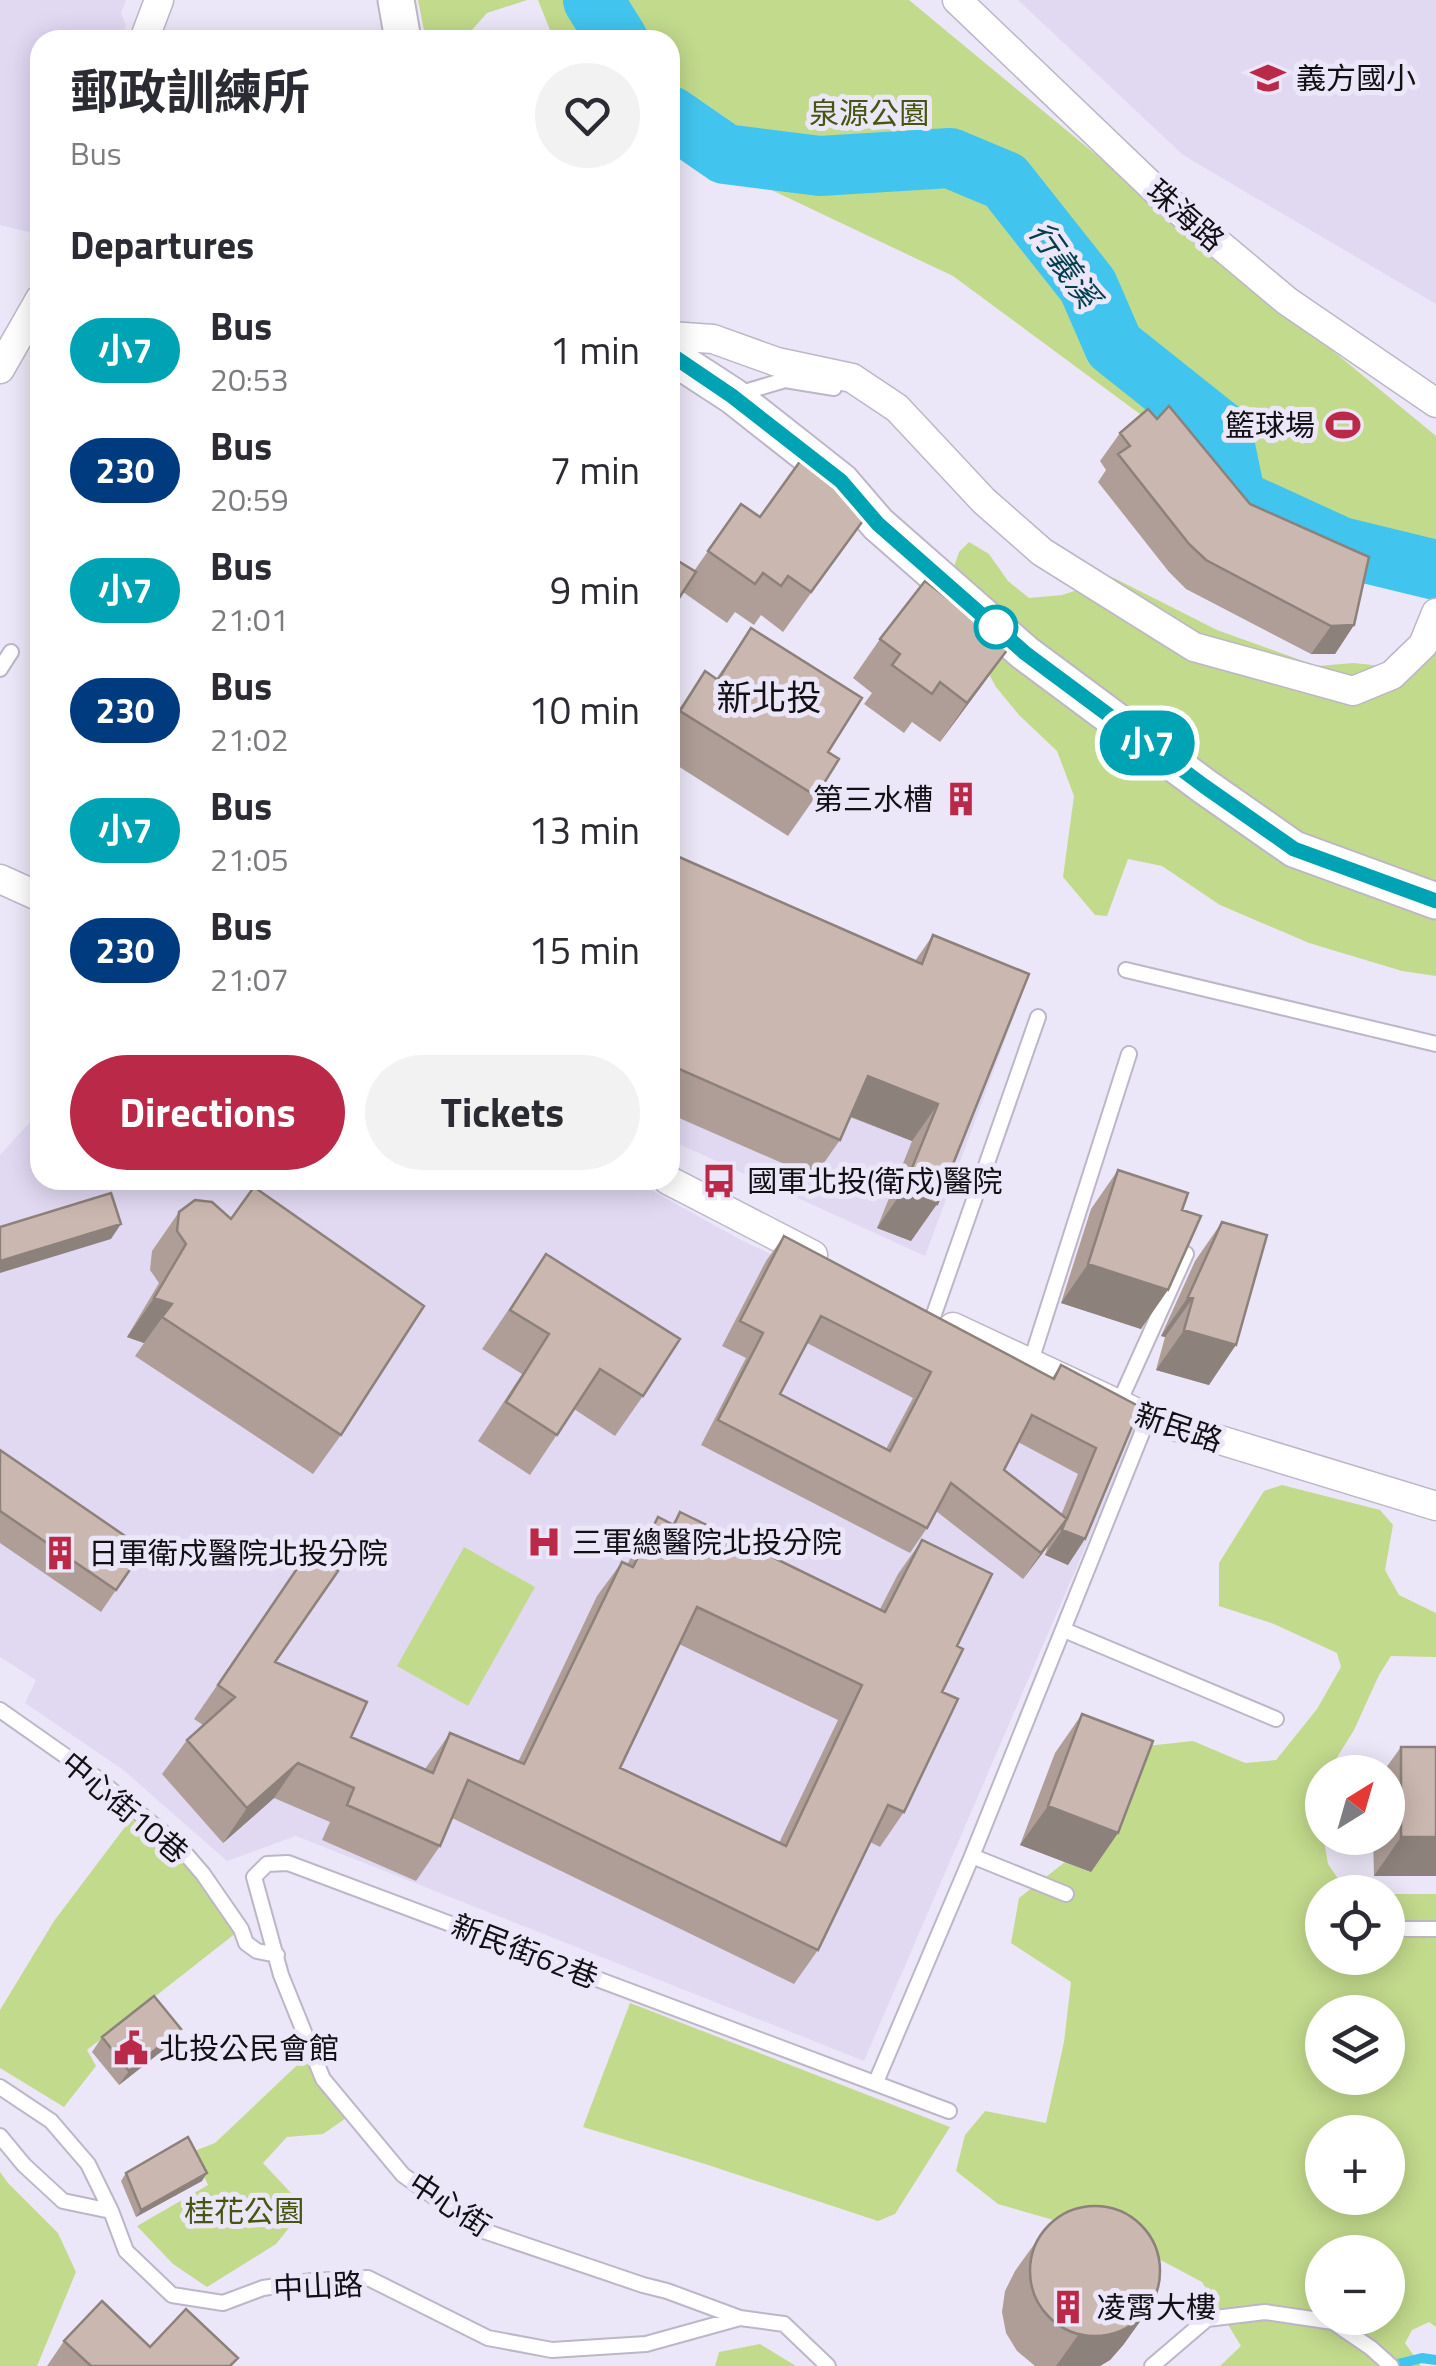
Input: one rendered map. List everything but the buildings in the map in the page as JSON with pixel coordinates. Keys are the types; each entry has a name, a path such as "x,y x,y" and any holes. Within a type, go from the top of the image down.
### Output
{"street":[{"path":"148,30 159,0"},
{"path":"396,0 401,30"},
{"name":"珠海路","path":"957,0 1178,210 1287,300 1436,403"},
{"path":"0,369 30,316"},
{"path":"680,337 712,339 776,362 852,378 897,408 984,501 1042,552 1194,647 1353,690 1392,675 1423,644 1436,614"},
{"path":"680,361 841,481 878,524 1025,653 1204,786 1294,849 1436,901"},
{"path":"0,879 30,892"},
{"path":"680,1186 844,1271"},
{"name":"新民路","path":"924,1312 1148,1418 1436,1506"}],"lane":[{"path":"732,396 785,380 881,398"},
{"path":"0,669 10,652"},
{"path":"1126,970 1436,1044"},
{"path":"924,1312 1038,1018"},
{"path":"1030,1365 1129,1054"},
{"path":"1118,1406 1186,1254"},
{"path":"949,2111 876,2082 972,1856 1148,1418"},
{"path":"1064,1630 1276,1720"},
{"name":"中心街10巷","path":"0,1710 94,1776 178,1845 203,1874 246,1943 276,1956"},
{"path":"972,1856 1066,1894"},
{"name":"新民街62巷","path":"276,1956 254,1878 266,1864 288,1863 876,2082"},
{"path":"1406,1929 1436,1929"},
{"name":"中心街","path":"276,1956 323,2079 403,2175 481,2230 740,2318"},
{"name":"中山路","path":"0,2087 51,2121 88,2164 126,2251 172,2296 223,2303 263,2288 312,2280 368,2278 488,2338 552,2350 646,2344 740,2318 784,2324 828,2366"},
{"path":"0,2136 62,2202 110,2211"},
{"path":"1152,2366 1207,2319 1265,2312 1333,2322 1391,2366"}],"shaded area":[{"path":"0,0 126,0 121,13 124,30 30,30 30,232 0,225"},
{"name":"義方國小","path":"1018,0 1436,0 1436,304 1183,155"},
{"path":"680,871 874,954 1017,1008 925,1256 680,1145"},
{"name":"三軍總醫院北投分院","path":"30,1122 30,1190 651,1190 741,1240 1137,1427 864,2061 296,1836 227,1861 122,1769 25,1703 36,1680 0,1657 0,1155"}],"green space":[{"path":"418,0 527,0 487,13 472,30 424,30"},
{"name":"泉源公園","path":"538,0 909,0 1436,436 1436,565 1431,588 1261,527 1221,474 953,276 680,147 680,30 550,30"},
{"path":"969,542 989,554 1008,581 1029,598 1062,595 1114,578 1217,630 1317,666 1354,663 1408,669 1436,650 1436,976 1402,971 1309,943 1220,905 1162,866 1128,859 1107,916 1095,915 1063,877 1074,796 1057,751 996,687 976,650 953,570 959,552"},
{"path":"1282,1485 1380,1510 1393,1525 1385,1570 1399,1595 1436,1613 1436,1657 1391,1656 1339,1755 1305,1755 1305,1855 1326,1855 1335,1875 1305,1875 1305,1975 1405,1975 1405,1894 1436,1894 1436,2327 1429,2322 1412,2330 1405,2343 1421,2366 1220,2366 1241,2346 1202,2282 1123,2240 998,2204 956,2171 965,2135 985,2111 1046,2123 1064,2042 1071,1982 1011,1943 1019,1898 1065,1862 1090,1872 1137,1747 1193,1741 1245,1763 1276,1760 1317,1709 1341,1667 1337,1653 1274,1624 1219,1606 1219,1563 1264,1491"},
{"path":"464,1547 535,1587 468,1706 397,1666"},
{"path":"137,1811 178,1845 241,1929 87,2050 96,2066 64,2107 0,2068 0,2010 54,1921"},
{"path":"630,2003 950,2127 895,2214 878,2221 583,2127"},
{"name":"桂花公園","path":"311,2052 352,2114 323,2134 287,2137 263,2163 305,2208 276,2244 207,2287 173,2264 137,2226 208,2185 192,2152 215,2143"},
{"path":"0,2172 58,2233 76,2272 37,2366 0,2366"},
{"path":"760,2344 796,2366 715,2366 719,2352"}],"waterway":[{"name":"行義溪","path":"593,0 612,30"},
{"name":"行義溪","path":"680,123 725,154 820,166 950,158 1005,181 1088,286 1114,346 1222,432 1236,499 1341,547 1436,570"},
{"path":"1430,570 1436,559"},
{"path":"1390,2366 1422,2358 1436,2360"}],"bus line":[{"name":"小7","path":"680,361 841,481 878,524 1025,653 1204,786 1294,849 1436,901"}],"place":[{"name":"義方國小","path":"1268,78"},
{"name":"籃球場","path":"1343,425"},
{"name":"第三水槽","path":"961,799"},
{"name":"國軍北投(衛戍)醫院","path":"719,1181"},
{"name":"三軍總醫院北投分院","path":"544,1542"},
{"name":"日軍衛戍醫院北投分院","path":"60,1553"},
{"name":"北投公民會館","path":"131,2048"},
{"name":"凌霄大樓","path":"1068,2307"}],"district":[{"name":"新北投","path":"769,697"}]}
